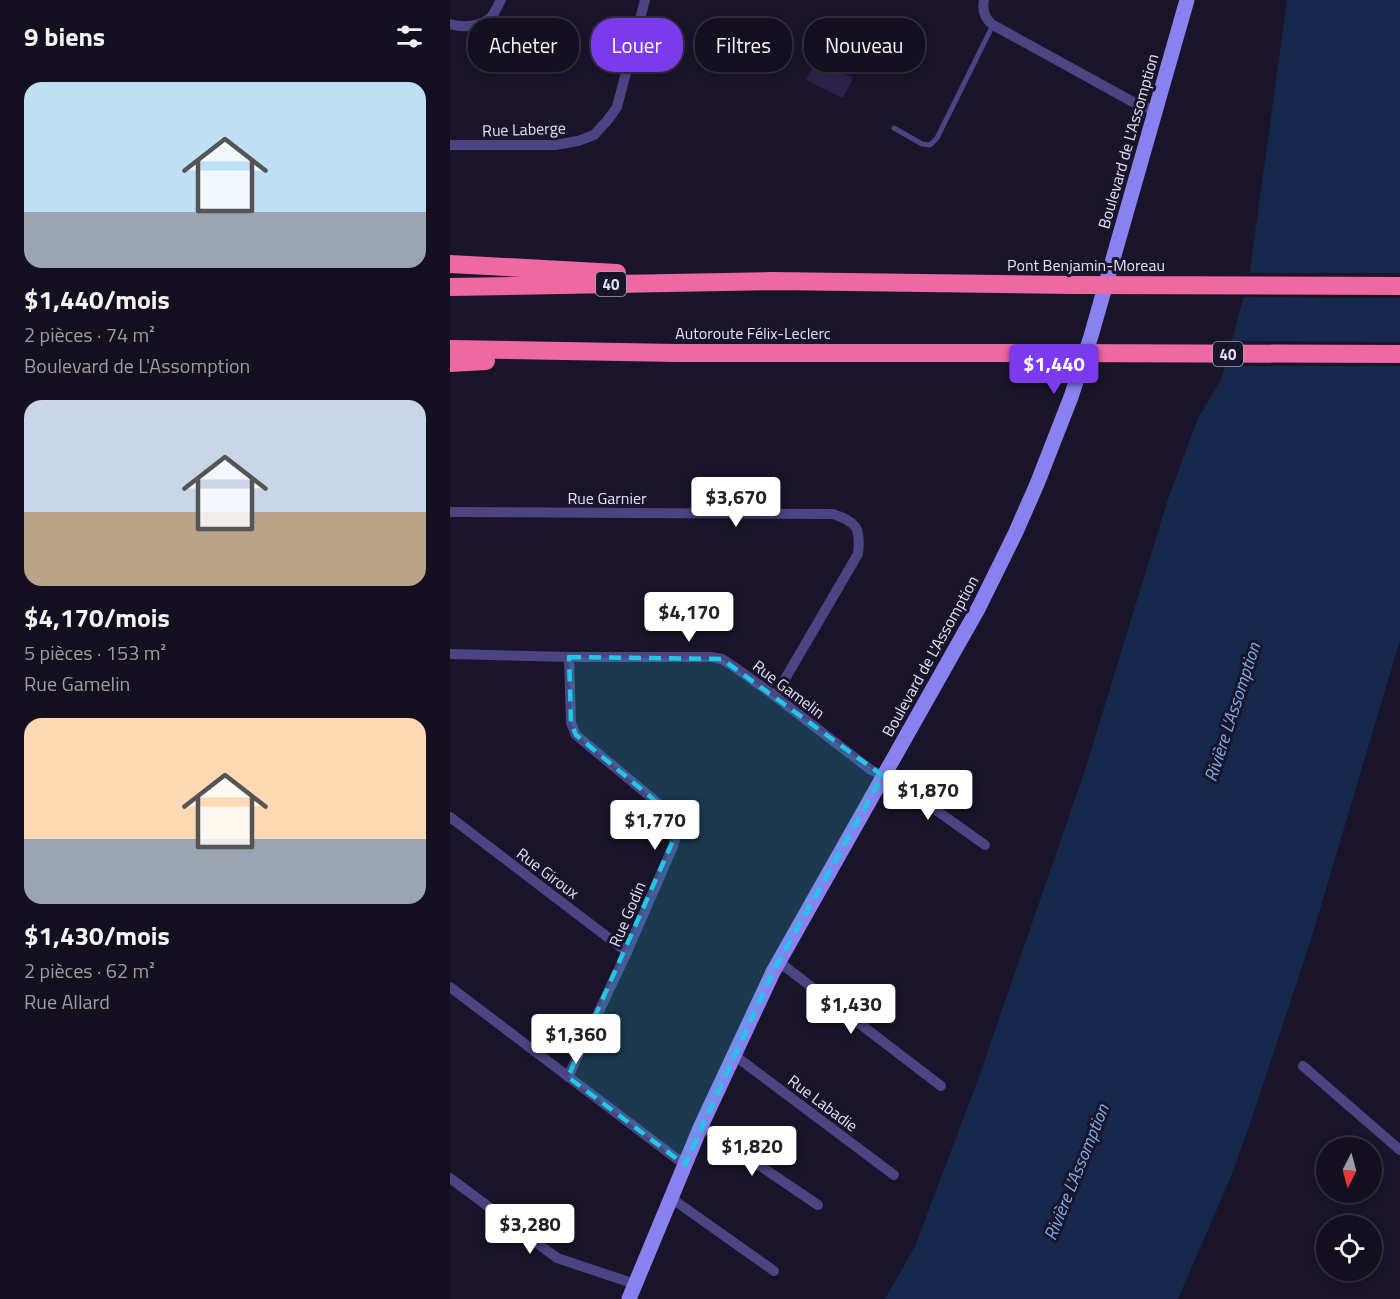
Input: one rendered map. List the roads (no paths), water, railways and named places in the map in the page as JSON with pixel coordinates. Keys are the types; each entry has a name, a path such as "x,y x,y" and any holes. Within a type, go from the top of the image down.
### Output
{"highway":[{"path":"450,264 772,281"},
{"name":"Pont Benjamin-Moreau","path":"772,281 1400,286"},
{"name":"40","path":"450,287 772,281"},
{"name":"Autoroute Félix-Leclerc","path":"450,350 677,353 1400,354"},
{"path":"450,363 677,353"}],"street":[{"path":"450,24 478,25 492,16 501,0"},
{"name":"Rue Laberge","path":"450,145 555,145 579,141 594,135 608,121 617,107 645,0"},
{"path":"984,0 984,12 993,24 1133,102 1155,111"},
{"name":"Boulevard de L'Assomption","path":"629,1299 701,1126 778,962 983,599 1015,534 1047,460 1084,357 1187,0"},
{"name":"Rue Garnier","path":"450,512 833,514 849,520 858,530 860,540 858,554 775,696"},
{"name":"Rue Gamelin","path":"450,654 722,659 775,696 871,770 895,781 985,845"},
{"name":"Rue Godin","path":"568,1077 627,952 674,844 676,834 676,825 671,814 576,735 571,723 569,657"},
{"name":"Rue Giroux","path":"450,817 627,952"},
{"path":"778,962 941,1086"},
{"path":"450,987 685,1165"},
{"name":"Rue Labadie","path":"734,1055 894,1175"},
{"path":"1303,1066 1400,1150"},
{"path":"701,1126 818,1205"},
{"path":"450,1178 558,1258 635,1284"},
{"path":"671,1198 774,1271"}],"lane":[{"path":"894,128 922,144 930,145 937,138 993,24"}],"water":[{"name":"Rivière L'Assomption","path":"1287,0 1400,0 1400,640 1312,936 1230,1179 1178,1299 885,1299 915,1246 975,1088 1085,770 1168,499 1198,418 1221,380 1249,277"}]}
